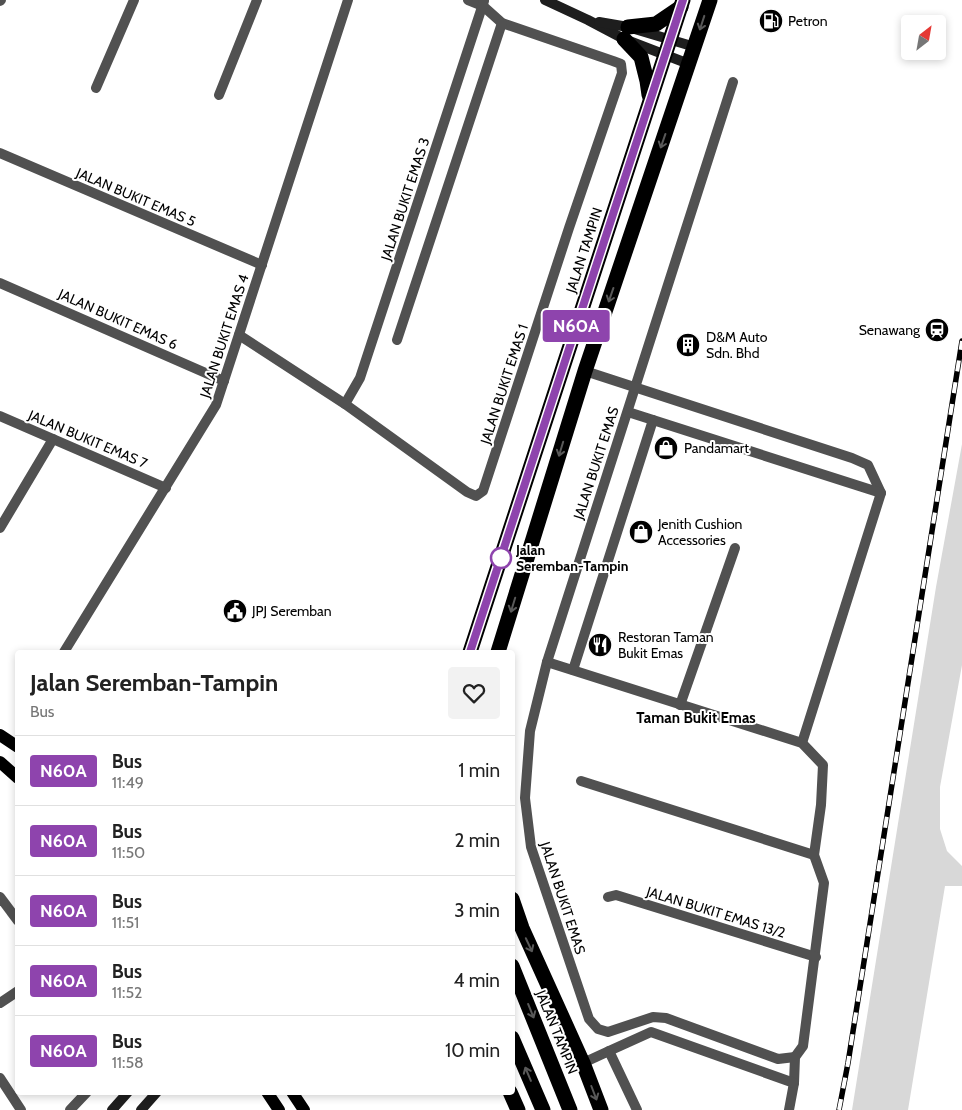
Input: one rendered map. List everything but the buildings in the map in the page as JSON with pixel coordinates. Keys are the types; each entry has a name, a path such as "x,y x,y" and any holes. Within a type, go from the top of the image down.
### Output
{"highway":[{"path":"499,650 585,371 710,0"},
{"path":"649,101 648,81 641,57 626,33 656,24 682,3"},
{"name":"JALAN TAMPIN","path":"471,650 682,3"},
{"path":"515,908 522,928 583,1063 601,1110"},
{"name":"JALAN TAMPIN","path":"515,973 570,1110"},
{"path":"515,1045 543,1110"},
{"path":"511,1095 518,1110"}],"main road":[{"path":"0,735 15,745"},
{"path":"0,762 15,775"},
{"path":"269,1095 279,1110"},
{"path":"294,1095 304,1110"}],"street":[{"path":"96,88 134,0"},
{"path":"219,95 257,0"},
{"name":"JALAN BUKIT EMAS 4","path":"65,650 216,406 348,0"},
{"path":"468,0 484,3"},
{"path":"545,0 588,20 626,33 664,56 689,64"},
{"name":"JALAN BUKIT EMAS 1","path":"239,335 345,404 467,492 476,496 483,491 622,73 621,64 502,23 484,3"},
{"name":"JALAN BUKIT EMAS 3","path":"345,404 360,378 484,3"},
{"path":"397,340 502,23"},
{"path":"626,33 670,38 695,46"},
{"name":"JALAN BUKIT EMAS","path":"733,82 547,662 530,731 525,798 531,847 589,1019 598,1029 608,1032 653,1017 666,1018 778,1059 795,1057"},
{"name":"JALAN BUKIT EMAS 5","path":"0,153 262,265"},
{"name":"JALAN BUKIT EMAS 6","path":"0,283 224,381"},
{"path":"585,371 852,458 868,465 881,493 802,743"},
{"path":"628,412 881,493"},
{"name":"JALAN BUKIT EMAS 7","path":"0,416 166,488"},
{"path":"573,670 653,420"},
{"path":"0,528 53,439"},
{"path":"680,704 735,548"},
{"path":"547,662 802,743 823,765 821,805 814,855 824,883 804,1046 795,1057 794,1083 789,1110"},
{"path":"581,781 814,855"},
{"name":"JALAN BUKIT EMAS 13/2","path":"608,897 616,895 816,957"},
{"path":"0,897 15,917"},
{"path":"0,1003 15,993"},
{"path":"583,1063 651,1032 794,1083"},
{"path":"610,1051 637,1110"},
{"path":"0,1078 21,1110"},
{"path":"70,1110 84,1095"},
{"path":"112,1110 125,1095"},
{"path":"141,1110 154,1095"}],"shaded area":[{"path":"962,444 962,665 940,787 940,829 947,851 962,866 962,886 945,886 908,1110 852,1110 936,587"}],"railway":[{"path":"839,1110 962,341"}],"bus line":[{"name":"N60A","path":"471,650 683,0"}],"place":[{"name":"Petron","path":"771,21"},
{"name":"Senawang","path":"937,330"},
{"name":"D&M Auto Sdn. Bhd","path":"688,345"},
{"name":"Pandamart","path":"666,448"},
{"name":"Jenith Cushion Accessories","path":"641,532"},
{"name":"Jalan Seremban-Tampin","path":"501,558"},
{"name":"JPJ Seremban","path":"235,611"},
{"name":"Restoran Taman Bukit Emas","path":"600,645"}],"district":[{"name":"Taman Bukit Emas","path":"696,718"}]}
